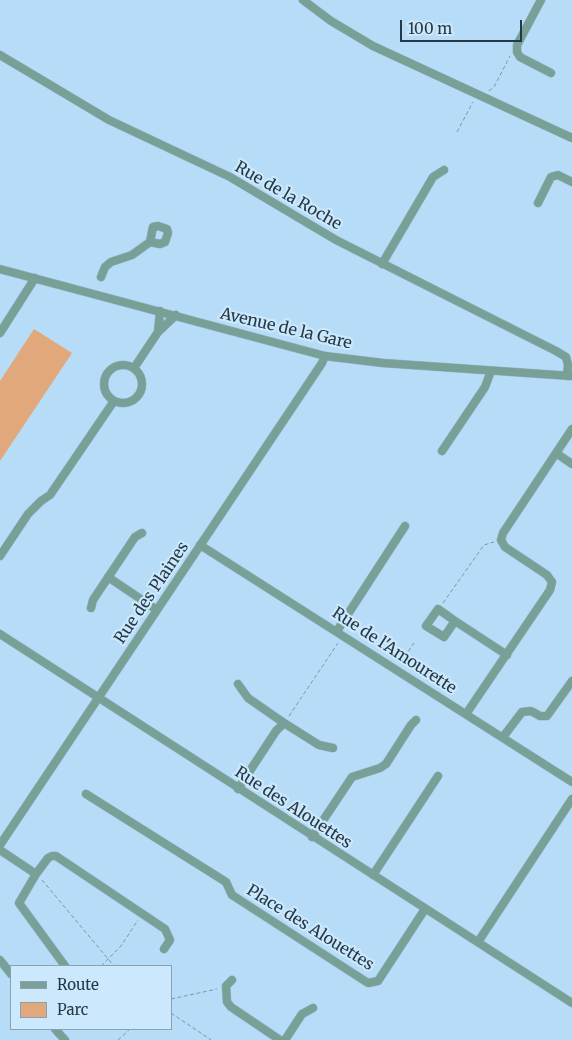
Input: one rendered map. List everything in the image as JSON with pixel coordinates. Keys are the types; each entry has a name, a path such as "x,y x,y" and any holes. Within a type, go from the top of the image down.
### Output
{"street":[{"path":"303,0 331,21 373,46 572,138"},
{"path":"542,0 517,46 517,52 520,57 551,72"},
{"name":"Rue de la Roche","path":"0,55 109,120 243,184 305,223 569,358 570,376"},
{"path":"382,264 433,177 444,170"},
{"path":"538,203 551,176 558,175 572,182"},
{"path":"101,277 105,267 110,262 132,255 150,242"},
{"name":"Avenue de la Gare","path":"0,269 325,356 383,363 570,376"},
{"path":"22,274 26,295"},
{"path":"0,332 26,295 35,278"},
{"path":"158,332 160,311"},
{"path":"134,368 158,332 176,315"},
{"name":"Rue des Plaines","path":"0,846 325,356"},
{"path":"122,365 134,368 141,376 142,388 140,394 126,403 114,401 106,392 104,386 107,374 122,365"},
{"path":"442,451 485,387 491,371"},
{"path":"0,556 28,514 41,501 50,496 114,401"},
{"path":"466,714 550,590 552,582 547,575 505,547 501,540 503,533 572,429"},
{"path":"556,453 572,464"},
{"path":"340,633 405,526"},
{"path":"91,608 93,600 135,537 142,533"},
{"name":"Rue de l'Amourette","path":"200,545 572,782"},
{"path":"108,577 157,610"},
{"path":"455,621 444,637 426,626 438,609 506,655"},
{"name":"Rue des Alouettes","path":"0,634 572,1003"},
{"path":"503,738 522,712 532,711 540,716 547,716 572,681"},
{"path":"238,684 248,698 284,723 319,745 333,748"},
{"path":"312,837 352,777 380,768 386,764 416,720"},
{"path":"238,789 276,731 284,723"},
{"path":"372,875 438,776"},
{"name":"Place des Alouettes","path":"86,794 226,882 232,895 368,983 378,981 425,909"},
{"path":"478,942 572,799"},
{"path":"0,850 36,874"},
{"path":"64,965 19,903 48,858 56,856 165,929 170,940 164,949"},
{"path":"0,960 10,973"},
{"path":"229,983 227,1002 231,1007 280,1040"},
{"path":"285,1040 302,1014 314,1008"}],"path":[{"path":"438,609 484,546 501,540"},
{"path":"284,723 340,633"},
{"path":"396,669 414,643"},
{"path":"36,874 113,965"},
{"path":"102,965 109,960 143,914"},
{"path":"172,999 229,983"},
{"path":"172,1014 211,1040"},
{"path":"118,1040 129,1030"}],"green space":[{"path":"34,329 72,353 0,461 0,381"}]}
